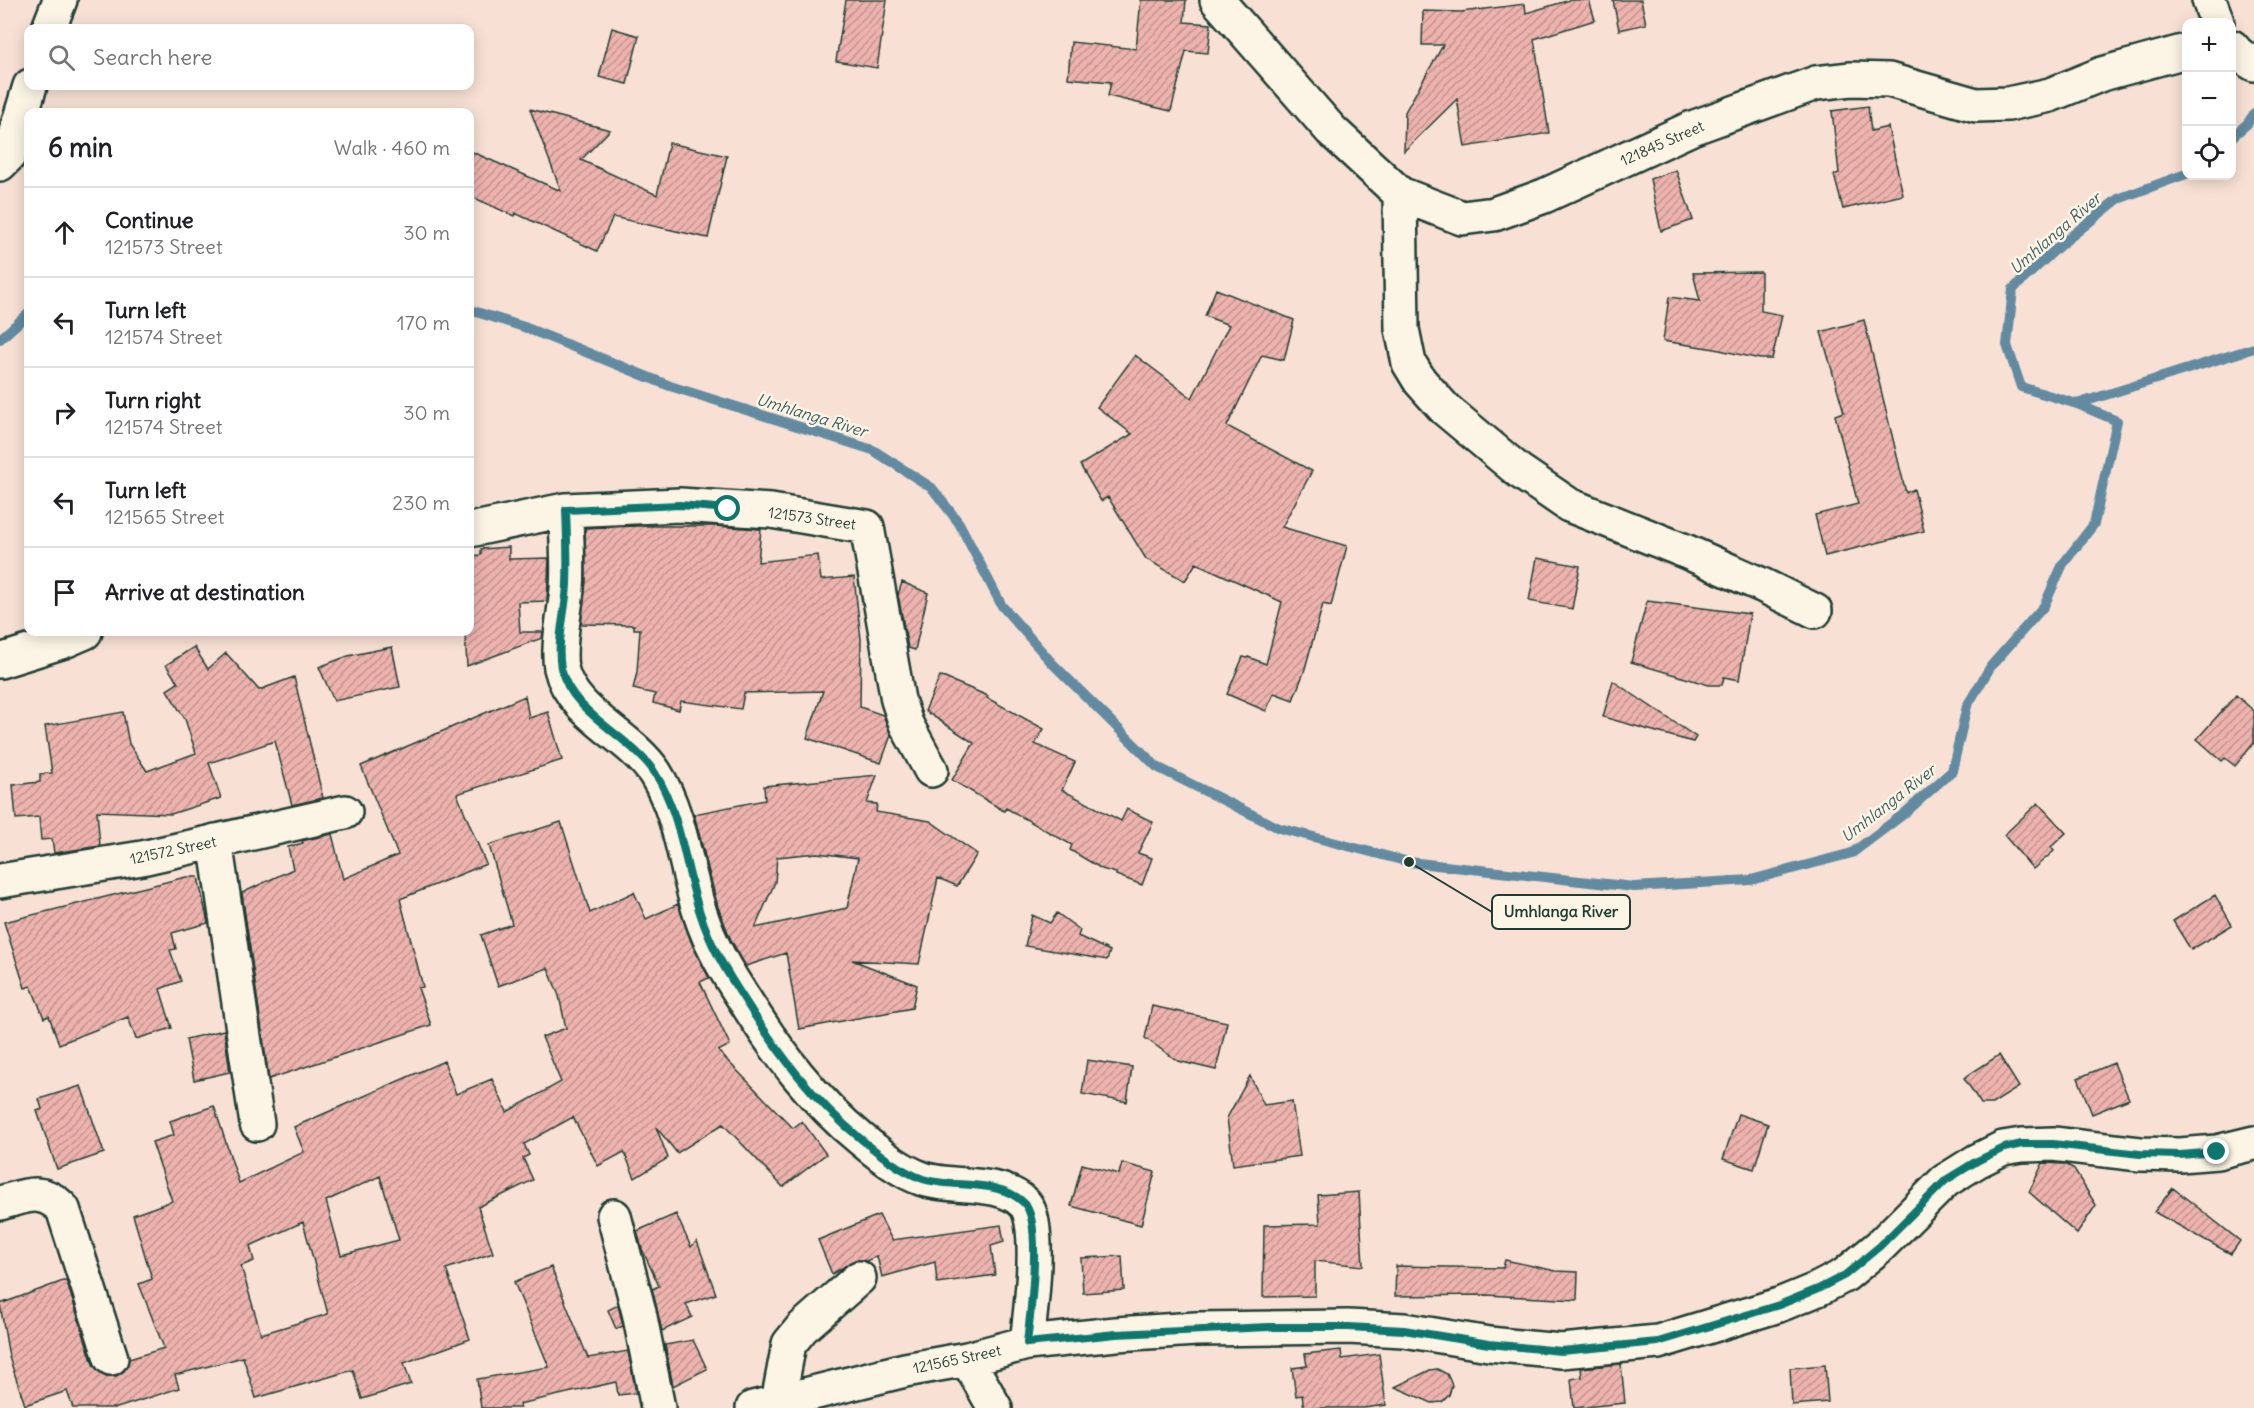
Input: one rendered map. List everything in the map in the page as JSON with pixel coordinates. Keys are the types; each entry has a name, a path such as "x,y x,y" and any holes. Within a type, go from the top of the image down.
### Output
{"street":[{"path":"51,24 60,0"},
{"name":"121845 Street","path":"1217,0 1331,130 1400,194 1462,218 1494,214 1544,196 1692,128 1816,83 1851,79 1889,80 1976,105 2008,104 2050,95 2102,74 2182,52"},
{"path":"2209,0 2216,18"},
{"path":"2236,52 2254,64"},
{"path":"0,164 9,155 29,90"},
{"path":"1400,194 1402,329 1409,363 1420,381 1445,409 1519,471 1569,505 1685,551 1815,611"},
{"name":"121573 Street","path":"474,529 566,510 680,505 771,511 867,527 898,700 906,724 931,770"},
{"path":"566,510 567,585 561,668 568,687 576,700 643,756 656,775 671,805 712,947 763,1029 793,1071 831,1114 890,1162 922,1179 951,1185 976,1185 998,1189 1024,1203 1030,1211 1034,1264 1032,1307 1027,1343"},
{"path":"0,661 76,636"},
{"name":"121572 Street","path":"0,881 142,858 345,812"},
{"path":"215,841 257,1124"},
{"name":"121565 Street","path":"780,1404 905,1370 967,1359 1027,1343 1116,1334 1269,1327 1348,1327 1404,1330 1489,1344 1561,1351 1658,1342 1779,1305 1845,1275 1880,1246 1946,1180 2004,1148 2022,1144 2053,1144 2140,1154 2180,1155 2217,1152 2254,1143"},
{"path":"0,1203 43,1194 63,1209 111,1358"},
{"path":"614,1216 639,1312 658,1408"},
{"path":"780,1404 789,1344 802,1328 859,1278"},
{"path":"967,1359 995,1408"}],"building":[{"path":"846,0 887,0 877,68 836,61"},
{"path":"1141,0 1186,0 1184,22 1211,24 1208,53 1186,51 1171,111 1108,96 1111,82 1068,78 1071,42 1136,49"},
{"path":"1570,0 1589,0 1595,20 1534,39 1549,133 1465,147 1457,99 1404,151 1405,112 1443,45 1422,45 1423,11 1461,12 1525,4 1526,13"},
{"path":"1613,0 1641,0 1646,24 1619,30"},
{"path":"612,28 639,36 627,84 599,77"},
{"path":"1868,106 1871,131 1888,127 1903,195 1843,209 1834,175 1839,173 1832,111"},
{"path":"530,109 610,130 581,160 657,195 669,143 727,156 708,238 613,217 597,251 515,213 514,216 474,198 474,153 561,191"},
{"path":"1676,170 1693,220 1661,231 1650,179"},
{"path":"1761,272 1761,311 1782,315 1772,359 1760,359 1663,341 1669,297 1700,301 1693,273"},
{"path":"1216,289 1294,320 1284,360 1262,355 1227,426 1312,471 1282,527 1347,546 1331,606 1323,604 1304,672 1293,700 1274,693 1266,711 1227,694 1243,657 1266,664 1282,602 1196,563 1185,581 1146,559 1108,497 1101,501 1080,465 1132,434 1097,407 1135,355 1192,398 1229,325 1205,316"},
{"path":"1864,320 1906,493 1914,489 1924,531 1825,556 1815,515 1858,504 1835,415 1844,412 1821,332"},
{"path":"714,526 761,529 758,562 818,555 821,580 854,577 861,639 860,707 883,715 891,735 881,763 807,738 823,691 744,693 741,709 681,701 679,710 653,703 655,694 633,689 637,672 640,629 634,629 634,625 581,624 586,580 585,528"},
{"path":"509,547 509,559 549,558 547,601 518,602 520,632 543,632 542,638 467,666 465,636 474,636 474,556 481,555 481,549"},
{"path":"1537,558 1580,566 1572,609 1529,601"},
{"path":"902,582 928,593 915,650 908,648 898,595"},
{"path":"1647,601 1750,614 1739,680 1724,677 1722,685 1709,685 1631,662"},
{"path":"194,647 208,669 226,653 259,690 294,677 323,798 292,805 275,741 209,763 221,798 171,814 97,811 100,846 54,853 52,839 41,840 39,817 16,819 13,785 40,782 40,774 52,773 45,726 123,712 129,744 147,771 196,753 185,719 167,690 178,683 166,665"},
{"path":"392,647 400,687 334,701 319,667 348,656"},
{"path":"940,676 988,696 987,698 1044,729 1035,744 1075,762 1062,790 1121,821 1127,809 1153,822 1138,853 1152,858 1142,885 1102,869 1070,850 1072,845 1006,808 1004,811 952,780 974,743 925,711"},
{"path":"1613,681 1696,737 1693,742 1603,717"},
{"path":"2236,695 2254,711 2254,743 2235,766 2225,758 2222,761 2197,739"},
{"path":"525,696 529,718 548,712 562,760 457,794 486,864 400,899 423,987 418,988 431,1025 269,1079 242,893 293,869 288,847 303,843 302,841 332,834 343,879 398,855 361,766"},
{"path":"877,775 867,803 877,804 876,812 930,821 977,854 957,886 938,878 919,964 852,960 917,985 912,1008 799,1029 786,953 746,966 731,940 718,907 694,814 765,800 764,786","holes":["817,853 858,858 847,908 755,928 775,882 777,857"]},
{"path":"2038,803 2066,833 2051,847 2054,851 2033,869 2004,835"},
{"path":"561,822 590,913 634,892 646,919 678,904 692,944 709,978 700,982 730,1045 718,1051 793,1128 802,1121 826,1154 783,1187 723,1124 677,1153 656,1127 668,1158 635,1178 624,1152 598,1166 573,1117 524,1144 529,1155 523,1158 533,1180 478,1207 493,1253 446,1269 470,1339 404,1363 411,1384 362,1399 353,1370 256,1398 243,1357 175,1375 179,1388 117,1408 73,1408 67,1391 25,1405 9,1357 0,1304 66,1280 93,1364 106,1376 116,1376 124,1371 129,1359 164,1348 139,1284 152,1279 133,1215 172,1201 152,1142 174,1135 170,1121 214,1106 239,1183 304,1152 294,1127 444,1061 456,1094 492,1079 507,1112 561,1082 542,1037 566,1028 559,996 548,968 498,986 481,935 512,924 489,845","holes":["380,1176 399,1240 341,1255 326,1201","303,1222 328,1314 261,1334 241,1266 254,1261 250,1246"]},
{"path":"186,877 198,877 208,923 172,933 176,949 170,950 181,981 160,989 172,1028 136,1039 128,1017 59,1044 49,1016 44,1018 31,986 25,988 4,922"},
{"path":"2215,895 2232,925 2191,950 2173,921"},
{"path":"1057,913 1080,930 1078,936 1110,951 1107,960 1025,946 1032,915 1050,923"},
{"path":"1152,1006 1227,1022 1216,1070 1178,1061 1145,1038"},
{"path":"224,1030 230,1072 194,1080 186,1039"},
{"path":"1999,1055 2019,1087 1992,1104 1981,1104 1964,1078"},
{"path":"1087,1060 1132,1067 1127,1102 1082,1094"},
{"path":"2114,1063 2129,1099 2092,1114 2078,1078"},
{"path":"1250,1076 1264,1105 1292,1101 1300,1156 1233,1165 1227,1118"},
{"path":"81,1086 104,1153 57,1169 37,1111 42,1109 39,1099"},
{"path":"1738,1114 1768,1124 1754,1169 1723,1159"},
{"path":"1122,1163 1155,1172 1141,1225 1071,1206 1082,1164 1119,1174"},
{"path":"2043,1163 2065,1164 2073,1168 2096,1205 2077,1234 2029,1192"},
{"path":"2173,1188 2240,1241 2231,1254 2154,1212"},
{"path":"1359,1192 1363,1266 1315,1261 1315,1296 1263,1297 1264,1225 1320,1224 1318,1195"},
{"path":"676,1214 691,1247 697,1241 716,1294 686,1304 692,1317 662,1331 652,1289 659,1286 642,1249 637,1231"},
{"path":"879,1215 892,1240 1001,1225 1004,1242 991,1246 995,1275 937,1283 935,1262 882,1277 877,1256 866,1261 855,1260 832,1274 818,1240"},
{"path":"1122,1256 1124,1290 1083,1293 1081,1258"},
{"path":"1505,1260 1556,1271 1578,1272 1577,1300 1486,1295 1395,1296 1396,1266 1503,1268"},
{"path":"551,1267 588,1358 628,1351 636,1393 618,1395 616,1382 519,1404 520,1408 481,1408 477,1379 549,1367 514,1282"},
{"path":"618,1305 623,1326 616,1329 608,1310"},
{"path":"693,1340 707,1369 673,1386 665,1345"},
{"path":"1341,1350 1342,1359 1379,1354 1386,1405 1364,1408 1304,1408 1302,1395 1296,1396 1292,1368 1307,1366 1305,1354"},
{"path":"1621,1364 1625,1403 1574,1408 1571,1379 1582,1377 1581,1368"},
{"path":"1825,1365 1828,1402 1792,1405 1790,1368"},
{"path":"1437,1369 1447,1374 1452,1385 1449,1395 1442,1402 1432,1403 1395,1387 1430,1370"}],"waterway":[{"name":"Umhlanga River","path":"2236,134 2254,114"},
{"name":"Umhlanga River","path":"474,311 524,327 670,386 873,450 932,488 959,523 1002,606 1052,663 1157,767 1279,828 1409,862 1634,887 1751,880 1852,853 1905,813 1952,771 1967,706 1991,666 2044,606 2063,564 2094,524 2117,421 2077,404 2021,387 2007,345 2013,289 2059,246 2118,199 2182,175"},
{"name":"Umhlanga River","path":"0,339 24,318"},
{"path":"2077,404 2254,348"}],"place":[{"name":"Umhlanga River","path":"1409,862"}],"route":[{"path":"728,509 680,505 566,510 567,585 561,668 576,700 643,756 656,775 671,805 712,947 763,1029 793,1071 831,1114 890,1162 922,1179 951,1185 976,1185 998,1189 1016,1197 1030,1211 1034,1264 1032,1307 1027,1343 1116,1334 1269,1327 1404,1330 1489,1344 1561,1351 1658,1342 1779,1305 1845,1275 1880,1246 1946,1180 2004,1148 2022,1144 2053,1144 2140,1154 2180,1155 2217,1152"}]}
